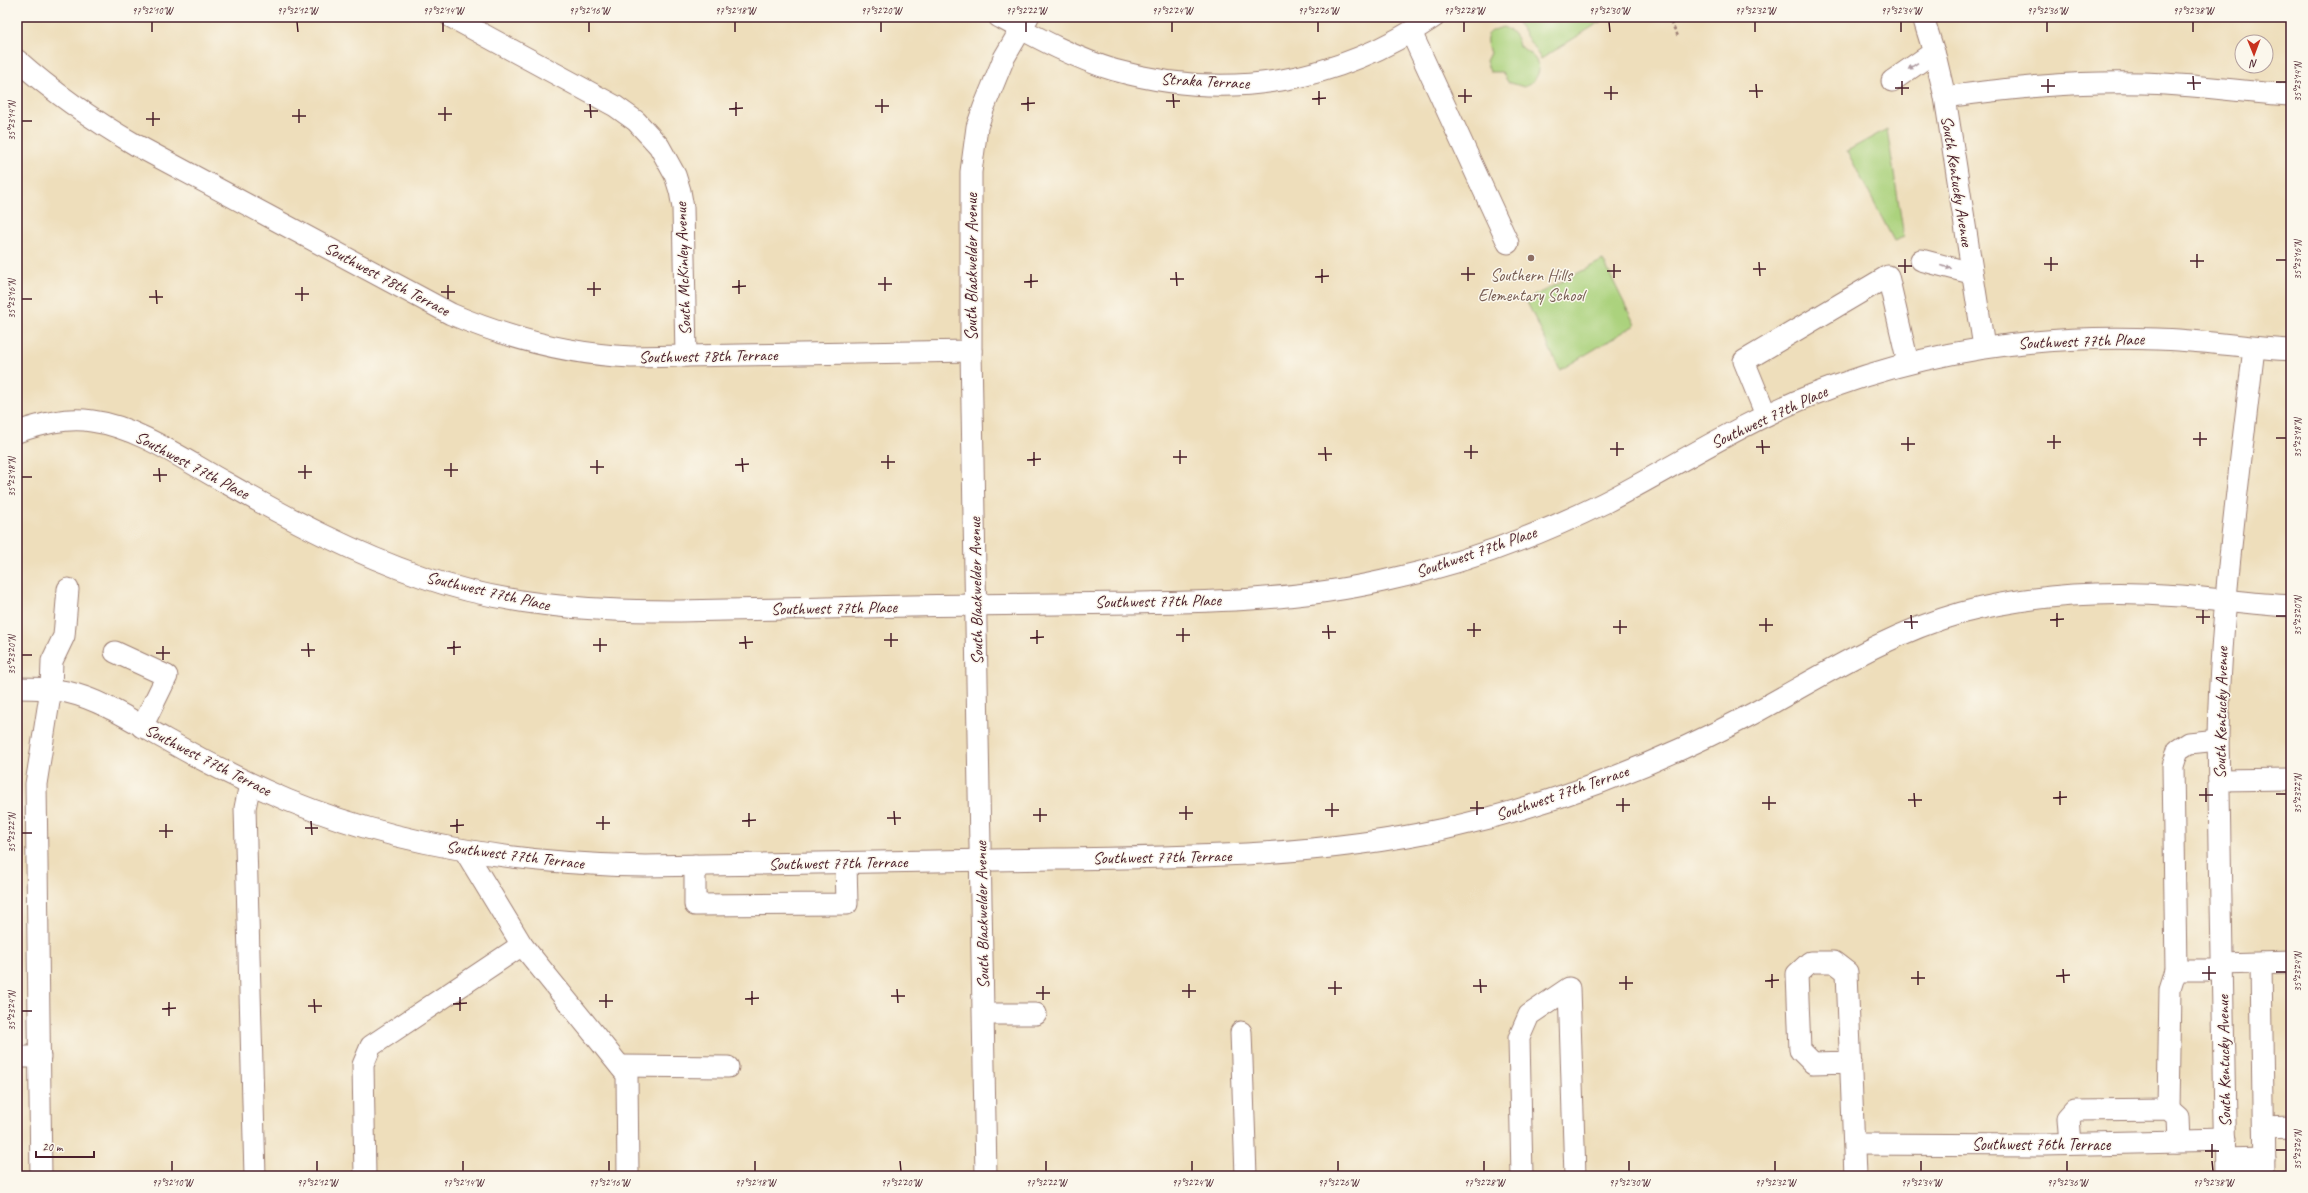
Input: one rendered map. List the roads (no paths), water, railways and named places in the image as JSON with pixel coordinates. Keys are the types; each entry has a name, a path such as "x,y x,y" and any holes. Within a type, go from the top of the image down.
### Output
{"street":[{"name":"South McKinley Avenue","path":"451,17 615,106 636,121 659,146 675,175 683,208 686,356"},
{"name":"Straka Terrace","path":"999,17 1024,23 1059,48 1113,69 1148,78 1188,84 1220,85 1272,82 1322,72 1362,58 1411,32 1434,17"},
{"name":"South Kentucky Avenue","path":"1923,17 1934,52 1945,97 1971,274 1984,347"},
{"name":"South Blackwelder Avenue","path":"986,1176 982,860 971,351 970,211 973,155 977,127 994,79 1024,23"},
{"path":"1411,32 1508,243"},
{"path":"1892,81 1934,52"},
{"name":"Southwest 78th Terrace","path":"17,60 46,85 101,124 451,314 488,330 559,349 595,355 631,357 971,351"},
{"path":"1945,97 2038,86 2099,83 2194,86 2291,95"},
{"path":"1921,260 1971,274"},
{"path":"1766,415 1744,361 1888,276 1908,363"},
{"name":"Southwest 77th Place","path":"17,432 55,420 74,419 92,421 120,428 160,447 336,543 425,578 506,599 558,607 622,611 977,606 1236,599 1320,591 1383,581 1471,556 1563,522 1604,502 1724,435 1766,415 1820,392 1908,363 1984,347 2074,338 2161,339 2291,350"},
{"name":"South Kentucky Avenue","path":"2226,1159 2218,740 2219,694 2226,601 2254,348"},
{"path":"41,1176 36,784 52,689 52,661 64,636 68,589"},
{"name":"Southwest 77th Terrace","path":"17,688 52,689 82,696 98,702 250,784 332,816 466,851 528,860 568,864 695,866 1282,853 1364,843 1445,829 1486,819 1572,793 1673,754 1756,712 1880,643 1932,622 1954,615 2013,602 2072,594 2134,593 2291,606"},
{"path":"115,652 167,676 142,727"},
{"path":"2168,1109 2170,989 2176,970 2173,766 2178,750 2189,743 2218,740"},
{"path":"2219,780 2291,779"},
{"path":"250,784 245,808 255,1176"},
{"path":"466,851 522,945 627,1075 628,1176"},
{"path":"695,866 695,905 847,904 846,863"},
{"path":"365,1176 363,1066 371,1046 522,945"},
{"path":"1851,1062 1813,1063 1800,1050 1797,974 1810,962 1834,962 1847,972 1855,1144 1855,1176"},
{"path":"2176,970 2291,962"},
{"path":"2261,963 2264,1167"},
{"path":"1522,1176 1519,1038 1529,1015 1569,988 1575,1176"},
{"path":"984,1014 1036,1014"},
{"path":"1241,1032 1246,1176"},
{"path":"17,1057 40,1057"},
{"path":"620,1066 728,1067"},
{"path":"2124,1109 2124,1143"},
{"path":"2071,1144 2069,1118 2076,1110 2124,1109 2168,1109 2177,1117 2178,1142"},
{"path":"2264,1128 2291,1128"},
{"name":"Southwest 76th Terrace","path":"1855,1144 2071,1144 2178,1142 2226,1159 2264,1167"}],"place":[{"name":"Southern Hills Elementary School","path":"1531,258"}]}
